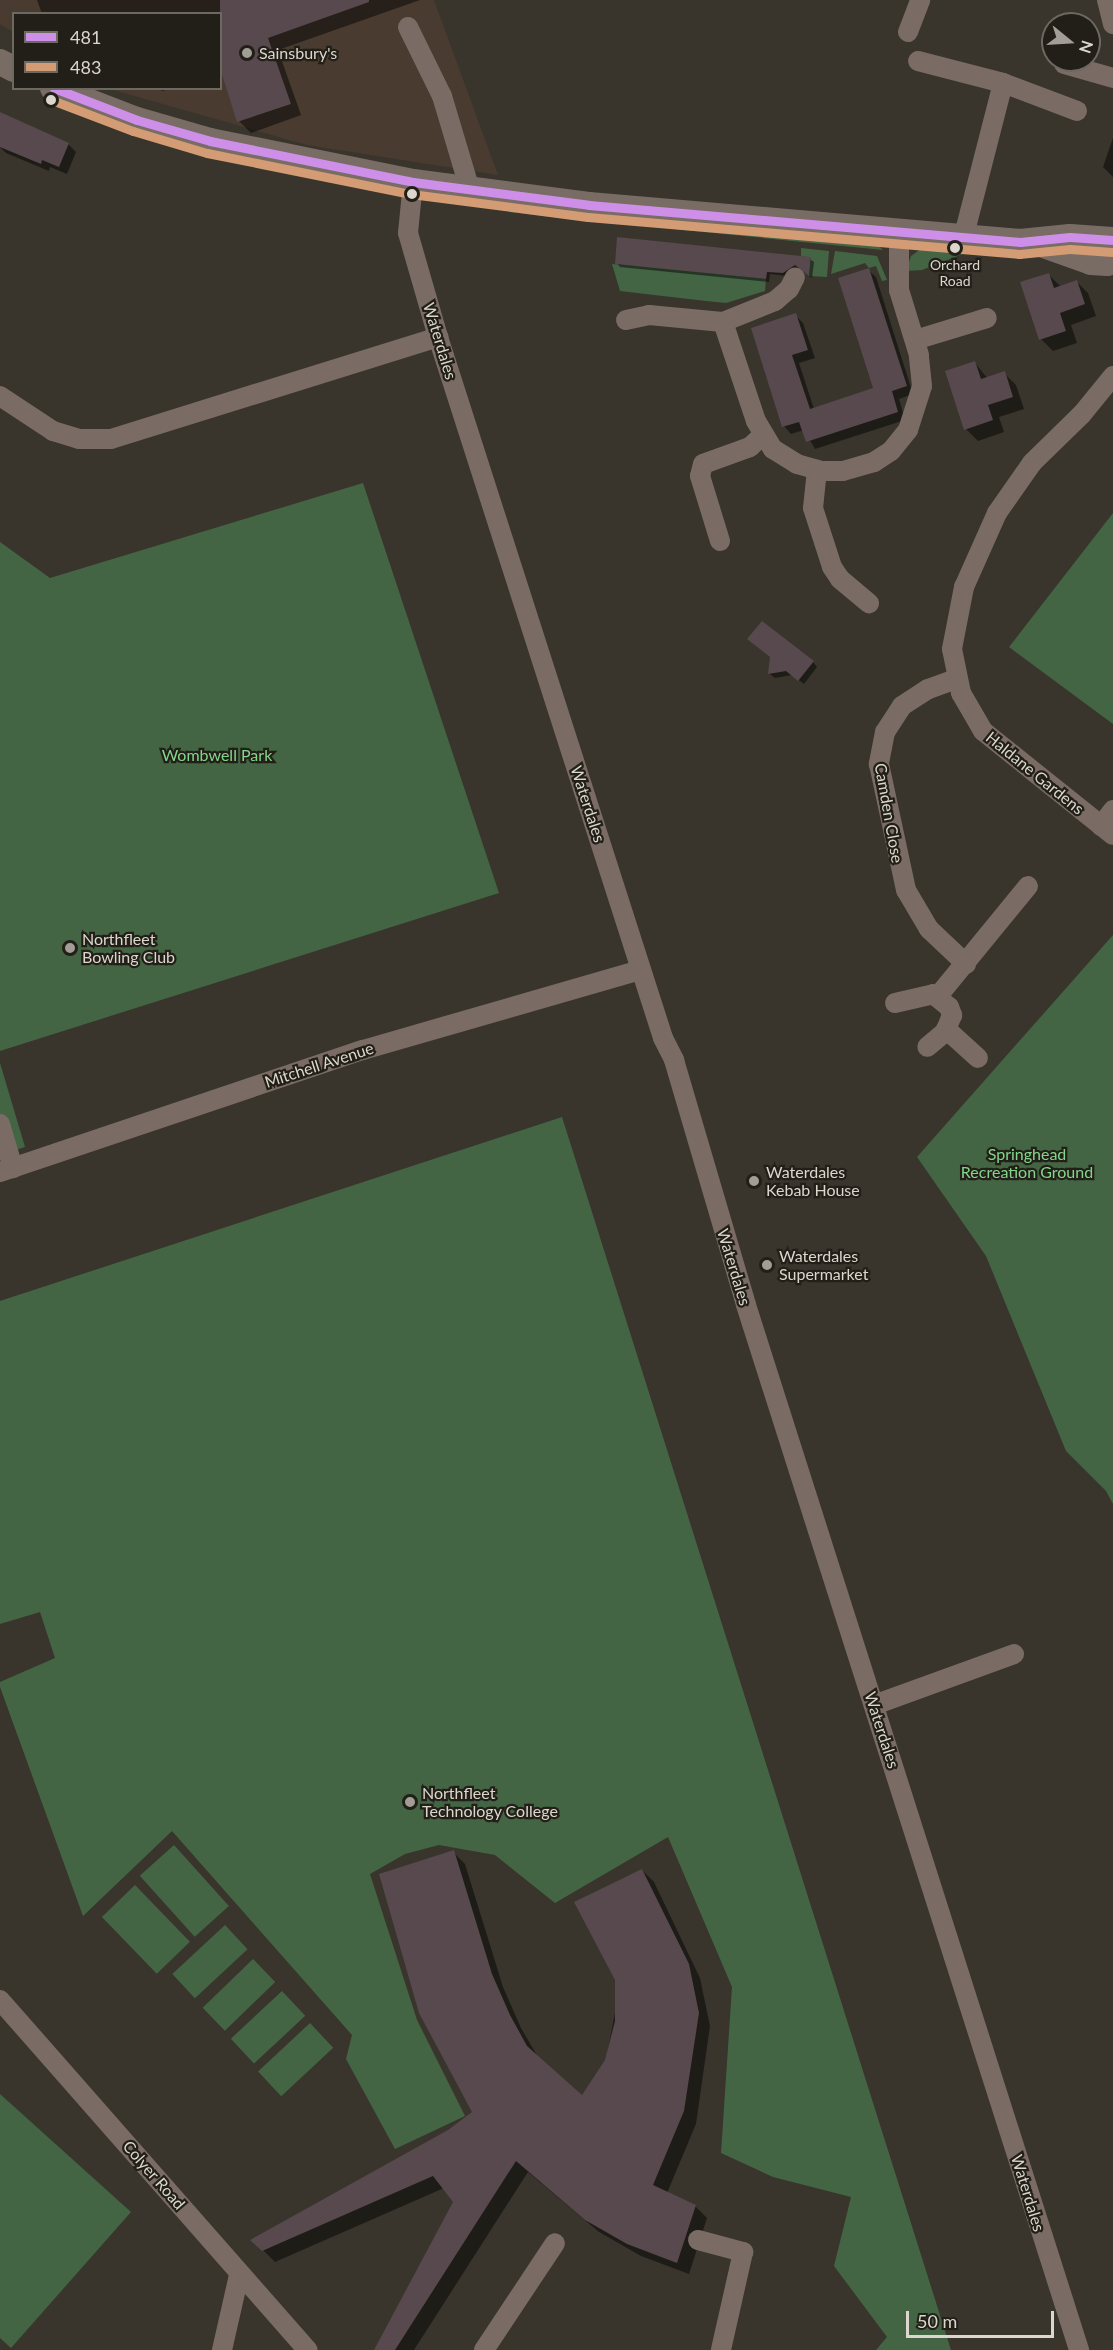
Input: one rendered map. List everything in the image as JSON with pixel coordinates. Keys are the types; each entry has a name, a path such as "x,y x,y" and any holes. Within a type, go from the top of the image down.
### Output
{"main road":[{"path":"59,90 192,136 413,182 589,205 899,229 1038,243 1091,262 1107,263 1113,258"},
{"path":"1038,243 1070,237 1113,240"}],"street":[{"path":"908,32 920,0"},
{"path":"1107,0 1113,24"},
{"path":"408,27 442,96 470,190"},
{"path":"918,61 1003,83 1077,111"},
{"path":"1092,72 1113,78"},
{"path":"963,235 1003,83"},
{"name":"Waterdales","path":"413,182 408,233 438,337 641,970 687,1099 726,1240 1078,2350"},
{"path":"723,322 762,436 782,455 817,470 843,471 868,464 891,450 906,434 918,406 922,378 915,340 899,290 899,229"},
{"path":"626,320 649,315 723,322 775,301 792,286 795,277"},
{"path":"915,340 987,318"},
{"path":"0,396 54,431 79,439 111,439 438,337"},
{"name":"Haldane Gardens","path":"1113,376 1082,414 1032,463 990,524 957,613 952,649 956,679 973,718 992,742 1107,830 1113,810"},
{"path":"720,541 701,478 703,465 750,447 762,436"},
{"path":"817,470 813,508 832,567 839,578 869,603"},
{"name":"Camden Close","path":"956,679 921,692 902,706 883,737 879,764 898,866 909,899 929,929 966,964"},
{"path":"895,1004 938,996 1028,886"},
{"name":"Mitchell Avenue","path":"6,1170 363,1050 641,970"},
{"path":"927,1047 946,1029 951,1011 938,996"},
{"path":"946,1029 978,1058"},
{"path":"0,1124 6,1170"},
{"path":"873,1704 1014,1654"},
{"name":"Colyer Road","path":"0,2000 239,2275 308,2350"},
{"path":"698,2240 743,2252 721,2350"},
{"path":"484,2350 555,2243"},
{"path":"222,2350 239,2275"}],"shaded area":[{"path":"0,0 434,0 498,175 307,145 114,90 222,90 222,12 12,12 12,31 0,24"}],"green space":[{"path":"509,208 870,238 883,250 543,216 509,212"},
{"path":"925,246 964,249 965,253 922,270 906,271 911,256"},
{"path":"801,248 829,251 827,277 809,276 811,258 801,256"},
{"path":"835,251 877,256 887,280 882,281 876,266 869,268 865,263 831,274"},
{"path":"612,264 766,279 765,291 726,303 620,291"},
{"name":"Wombwell Park","path":"363,483 499,893 0,1051 0,542 50,578"},
{"path":"1113,513 1113,724 1009,647"},
{"name":"Springhead Recreation Ground","path":"1113,935 1113,1504 1106,1491 1066,1451 986,1256 917,1157"},
{"path":"0,1063 25,1147 0,1155"},
{"name":"Northfleet Technology College","path":"562,1117 951,2350 876,2350 887,2337 834,2266 851,2197 773,2177 721,2153 732,1987 668,1837 555,1903 495,1855 439,1845 405,1854 370,1874 417,2020 465,2116 395,2149 346,2059 352,2035 172,1831 83,1916 0,1687 0,1682 55,1658 40,1612 0,1624 0,1301"},
{"path":"174,1845 229,1906 195,1937 140,1876"},
{"path":"135,1885 190,1942 157,1974 102,1917"},
{"path":"225,1925 248,1949 195,1998 172,1974"},
{"path":"253,1959 275,1982 225,2031 203,2008"},
{"path":"282,1991 305,2016 254,2064 231,2039"},
{"path":"310,2023 333,2048 281,2096 258,2071"},
{"path":"0,2094 131,2212 11,2348 0,2338"}],"building":[{"name":"Sainsbury's","path":"220,0 369,0 369,2 268,38 291,104 237,122 222,74 222,12 220,12"},
{"path":"0,112 69,143 59,167 42,160 41,164 0,147"},
{"path":"617,237 811,257 809,276 795,265 783,273 767,272 766,279 615,264"},
{"path":"869,268 907,386 892,391 898,412 806,442 799,422 782,427 751,328 796,313 808,350 792,355 810,409 873,388 838,278"},
{"path":"1049,273 1054,288 1077,280 1085,304 1060,313 1066,331 1039,340 1020,282"},
{"path":"975,361 981,379 1005,371 1013,397 988,405 993,420 964,430 945,371"},
{"path":"762,621 814,661 798,681 786,671 768,674 770,657 747,639"},
{"path":"454,1850 492,1974 510,2015 527,2046 582,2095 605,2060 615,2021 615,1980 574,1902 642,1869 689,1964 699,2013 684,2111 653,2185 696,2205 677,2263 627,2244 585,2220 516,2161 395,2350 374,2350 453,2202 433,2176 262,2251 250,2240 448,2130 472,2112 419,2013 379,1874"}],"transit line":[{"name":"481","path":"59,90 137,120 210,141 413,182 589,205 1020,242 1070,237 1113,240"},
{"name":"483","path":"49,99 133,131 207,153 411,194 588,217 1019,254 1070,249 1112,252"}],"place":[{"name":"Sainsbury's","path":"247,53"},
{"name":"Orchard Road","path":"955,248"},
{"name":"Northfleet Bowling Club","path":"70,948"},
{"name":"Waterdales Kebab House","path":"754,1181"},
{"name":"Waterdales Supermarket","path":"767,1265"},
{"name":"Northfleet Technology College","path":"410,1802"}]}
